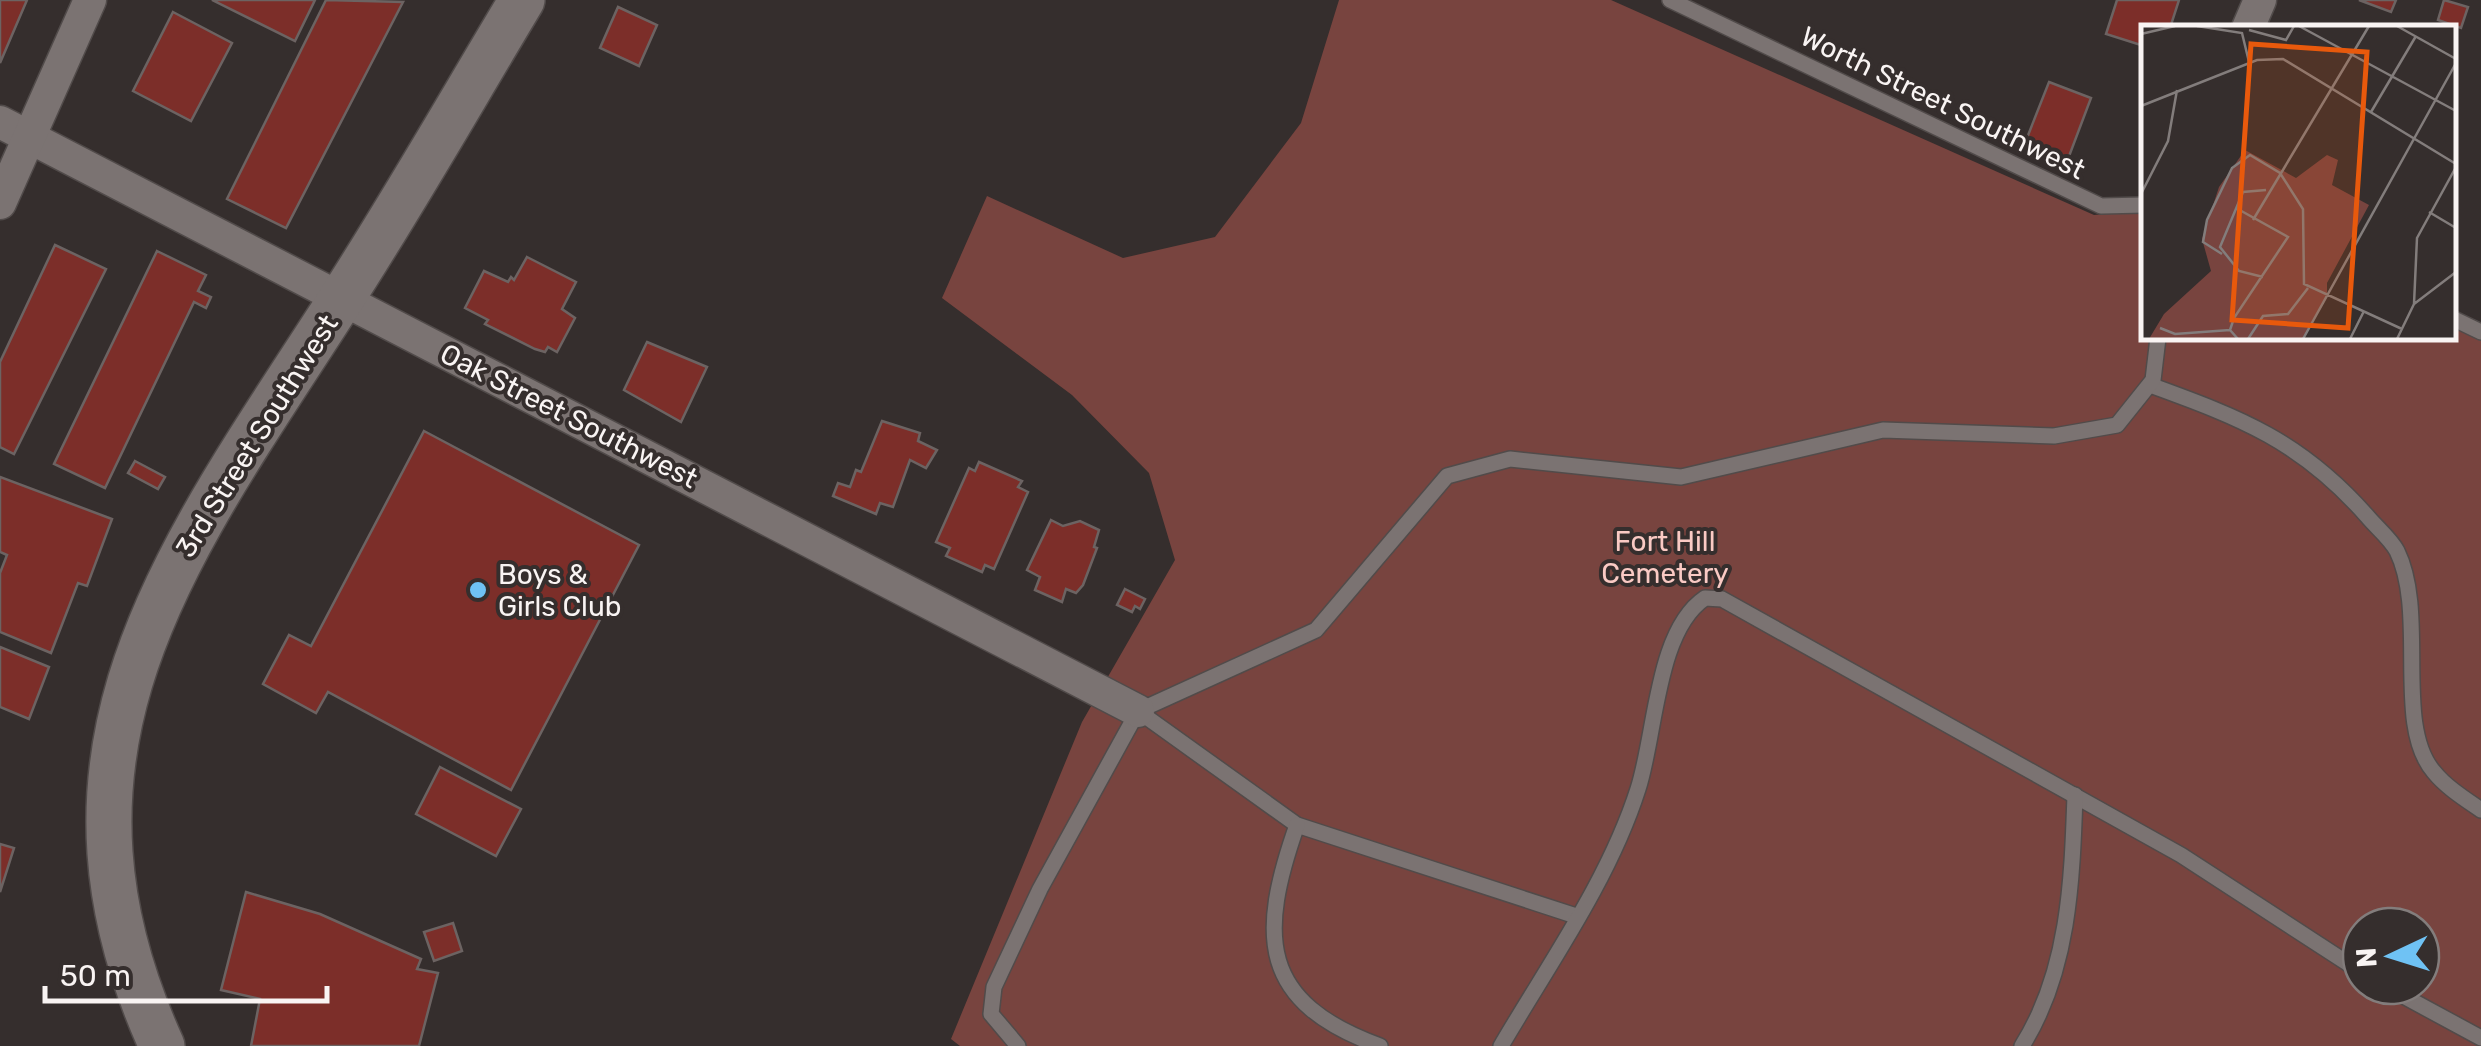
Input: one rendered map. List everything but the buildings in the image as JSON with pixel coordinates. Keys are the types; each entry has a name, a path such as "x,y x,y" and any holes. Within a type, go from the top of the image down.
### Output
{"main road":[{"name":"3rd Street Southwest","path":"162,1046 135,988 114,912 106,829 112,749 136,660 172,574 240,457 342,299 522,0"}],"street":[{"path":"0,203 90,0"},
{"path":"2249,25 2260,0"},
{"name":"Oak Street Southwest","path":"0,122 1138,710"}],"lane":[{"name":"Worth Street Southwest","path":"1670,0 2101,206 2141,205"},
{"path":"2456,319 2481,332"},
{"path":"1018,1046 991,1014 994,987 1040,890 1138,710 1316,630 1447,476 1510,459 1681,477 1883,430 2054,436 2116,425 2150,384 2158,340"},
{"path":"2150,384 2236,417 2292,446 2346,492 2396,550 2412,606 2413,721 2431,770 2481,810"},
{"path":"1502,1046 1616,843 1638,789 1674,631 1705,598 1722,600 2075,795 2180,855 2341,959"},
{"path":"1138,710 1297,826 1576,916"},
{"path":"2022,1046 2043,1012 2063,944 2075,795"},
{"path":"1297,826 1274,910 1273,940 1284,978 1300,1004 1327,1023 1380,1046"},
{"path":"2422,1006 2481,1038"}],"green space":[{"name":"Fort Hill Cemetery","path":"1339,0 1611,0 2094,215 2141,211 2141,340 2456,340 2456,320 2481,331 2481,1046 960,1046 951,1039 1082,722 1175,560 1149,473 1072,395 942,298 987,196 1123,258 1215,237 1301,123"}],"place":[{"name":"Boys & Girls Club","path":"478,590"}]}
